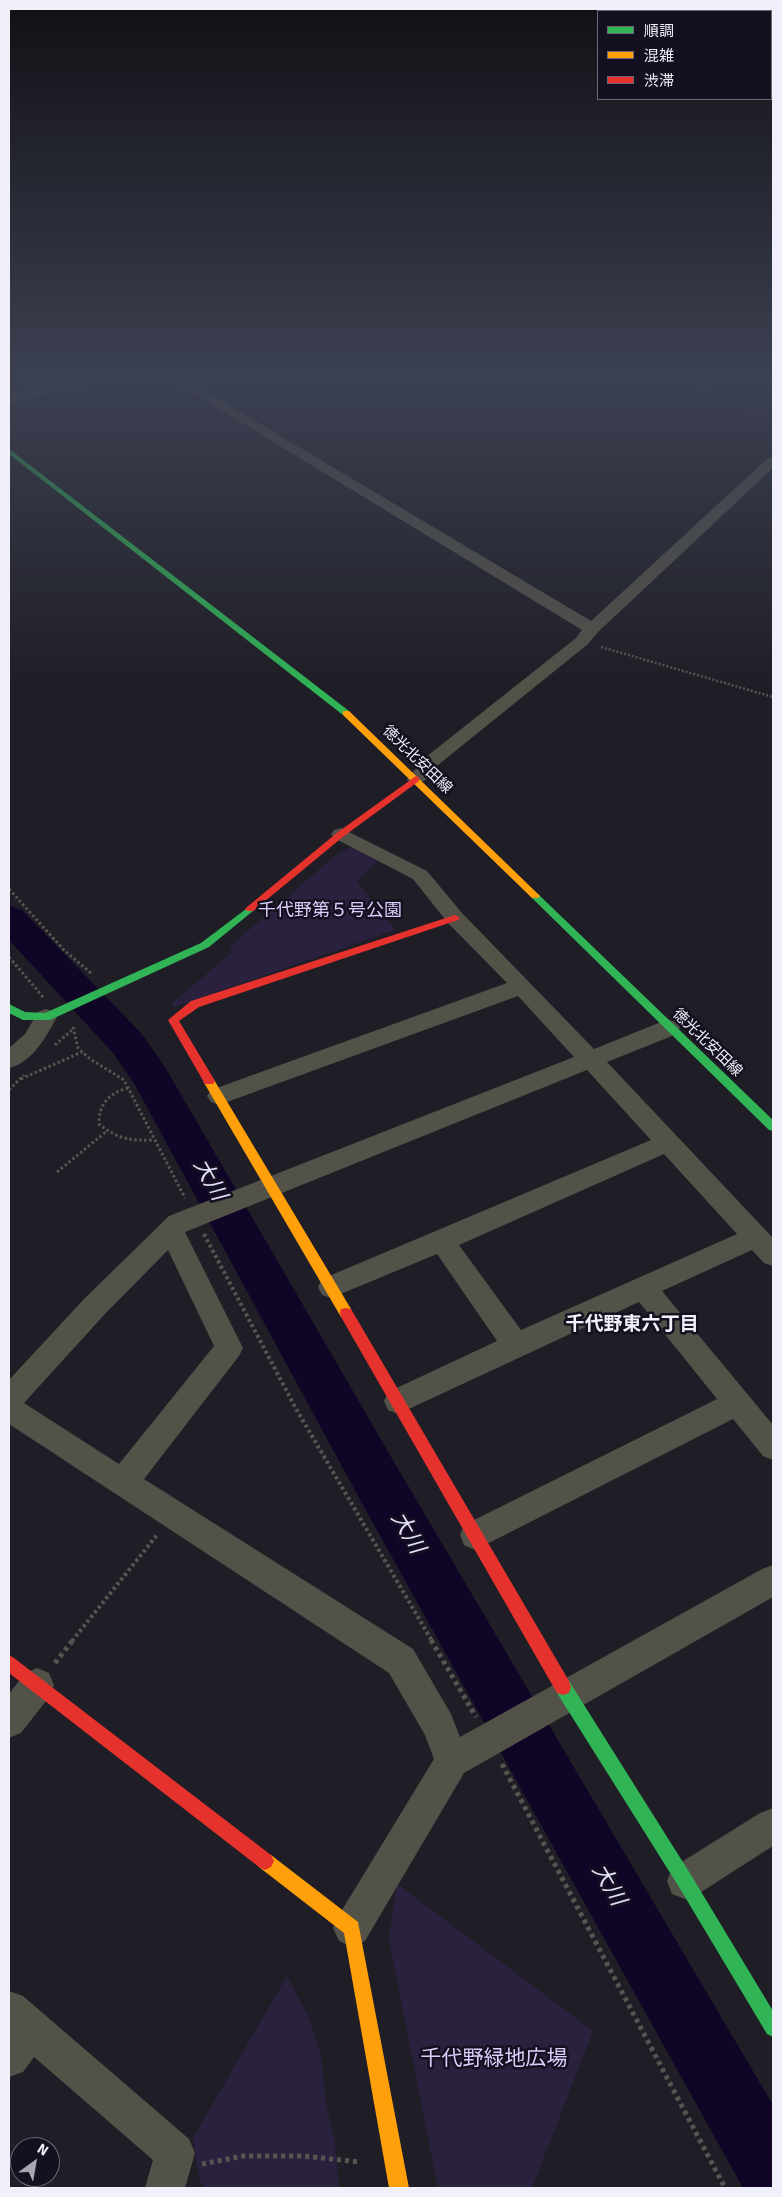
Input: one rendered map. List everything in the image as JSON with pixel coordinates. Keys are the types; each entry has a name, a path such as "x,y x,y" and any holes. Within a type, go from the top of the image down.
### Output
{"street":[{"name":"徳光北安田線","path":"52,485 342,709 773,1127"},
{"path":"346,485 587,635"},
{"path":"9,1008 23,1016 51,1014 205,945 341,834 416,779 432,760 587,635 748,485"},
{"path":"341,834 420,875 455,918 522,986 765,1246 644,1288 516,1345 398,1401"},
{"path":"455,918 195,1004 174,1020 219,1096 266,1189 331,1287 568,1696 685,1881 773,2028"},
{"path":"219,1096 522,986"},
{"path":"9,1060 33,1040 51,1014"},
{"path":"9,1400 94,1307 178,1222 266,1189 669,1028"},
{"path":"331,1287 667,1143"},
{"path":"123,1482 230,1348 171,1229"},
{"path":"442,1241 516,1345"},
{"path":"644,1288 773,1448"},
{"path":"475,1535 737,1403"},
{"path":"9,1409 401,1661 439,1726 452,1761"},
{"path":"399,2188 352,1928 452,1761 773,1580"},
{"path":"9,1663 352,1928"},
{"path":"9,1721 37,1685"},
{"path":"685,1881 773,1826"},
{"path":"16,2032 175,2153 168,2180"}],"path":[{"path":"587,635 773,697"},
{"path":"9,889 64,950 110,989"},
{"path":"9,957 51,1014"},
{"path":"68,1008 78,1048 90,1059 124,1080 155,1140 200,1214 295,1407 489,1740 725,2188"},
{"path":"19,1080 82,1052"},
{"path":"128,1088 117,1090 99,1111 100,1124 112,1136 129,1141 155,1140"},
{"path":"57,1172 107,1131"},
{"path":"37,1685 174,1515"},
{"path":"168,2180 244,2156 303,2156 395,2166"}],"green space":[{"name":"千代野第５号公園","path":"354,845 380,859 357,881 395,930 174,1007 172,1003 234,951 229,947 335,856"},
{"name":"千代野緑地広場","path":"397,1884 593,2031 532,2188 438,2188 389,1940"},
{"path":"287,1976 310,2020 321,2055 326,2105 335,2142 339,2188 206,2188 200,2182 193,2138"}],"waterway":[{"name":"大川","path":"9,918 127,1043 151,1077 376,1479 773,2172"}],"traffic: fast":[{"path":"52,485 346,713"},
{"path":"535,896 773,1127"},
{"path":"9,1008 23,1016 46,1017 205,945 250,909"},
{"path":"563,1687 685,1881 773,2028"}],"traffic: slow":[{"path":"346,713 535,896"},
{"path":"209,1081 346,1313"},
{"path":"265,1861 352,1928 399,2188"}],"traffic: jam":[{"path":"250,909 341,834 416,779"},
{"path":"209,1081 173,1020 195,1004 455,918"},
{"path":"346,1313 563,1687"},
{"path":"9,1663 265,1861"}],"district":[{"name":"千代野東六丁目","path":"632,1325"}]}
